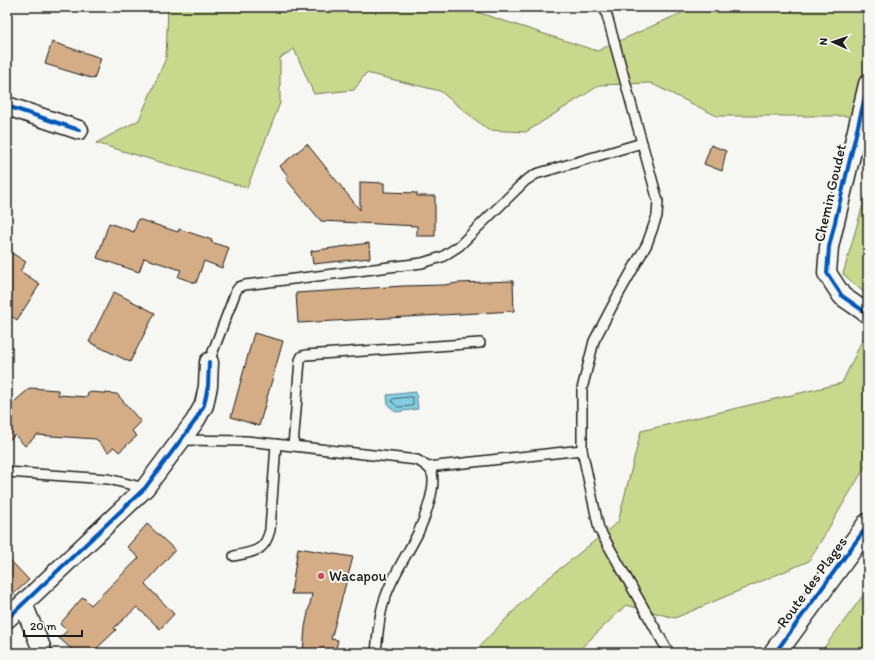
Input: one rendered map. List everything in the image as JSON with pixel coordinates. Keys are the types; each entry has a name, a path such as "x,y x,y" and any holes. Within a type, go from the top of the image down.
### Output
{"street":[{"name":"Chemin Goudet","path":"868,84 829,248 827,272 842,296 868,314"},
{"path":"7,106 79,130"},
{"path":"7,619 145,488 196,421 204,405 208,386 209,362"},
{"name":"Route des Plages","path":"775,653 868,524"},
{"path":"24,604 42,653"}],"lane":[{"path":"602,7 606,12 658,201 657,216 647,244 594,341 582,389 582,450 599,529 669,653"},
{"path":"209,362 236,290 239,287 245,284 422,263 442,257 459,246 525,181 536,174 642,143"},
{"path":"293,446 300,360 302,356 480,343"},
{"path":"182,440 246,441 276,444 417,460 428,467 434,482 429,503 418,532 386,594 379,621 376,653"},
{"path":"234,556 259,549 268,539 270,530 276,444"},
{"path":"428,467 582,450"},
{"path":"7,472 108,479 145,488"}],"green space":[{"path":"168,7 461,7 597,51 690,9 700,7 868,7 868,116 717,116 650,83 600,85 526,132 488,130 440,91 366,73 354,90 314,94 294,49 280,58 280,103 247,188 96,143 139,120 166,58"},
{"path":"868,187 868,296 843,274"},
{"path":"868,328 868,462 809,561 675,618 626,605 576,653 473,653 536,588 618,522 641,431 842,383"},
{"path":"868,589 868,653 820,653"}],"water":[{"path":"416,392 418,409 396,412 388,405 387,395"}],"building":[{"path":"52,42 101,58 94,79 45,64"},
{"path":"307,144 360,210 360,182 384,183 384,192 417,193 417,196 435,196 435,236 417,236 417,226 321,221 286,179 288,176 280,166"},
{"path":"711,145 726,151 722,171 704,164"},
{"path":"138,219 178,232 179,229 212,240 211,242 229,248 222,268 204,261 196,283 178,277 181,270 144,258 139,272 97,258 109,223 134,232"},
{"path":"369,243 370,258 313,264 311,251"},
{"path":"7,250 26,262 20,271 40,284 17,320 7,313"},
{"path":"513,281 514,311 298,323 296,293"},
{"path":"114,292 155,313 130,362 89,342"},
{"path":"254,333 283,341 259,426 231,417"},
{"path":"30,388 58,390 58,395 87,397 88,392 117,394 141,422 132,431 137,436 119,452 114,447 108,452 96,439 37,435 25,446 15,435 7,442 7,408"},
{"path":"147,524 175,550 145,584 174,614 160,629 137,607 114,628 116,630 92,653 76,653 59,638 67,631 60,624 83,597 91,605 139,558 127,547"},
{"name":"Wacapou","path":"298,548 353,557 331,639 338,640 335,653 303,653 305,627 312,594 291,594"},
{"path":"7,557 29,580 7,600"}],"cycle path":[{"path":"868,84 829,247 827,273 842,296 868,314"},
{"path":"7,106 79,130"},
{"path":"7,619 145,488 195,421 204,405 208,386 209,362"},
{"path":"775,653 868,525"}],"place":[{"name":"Wacapou","path":"321,576"}]}
